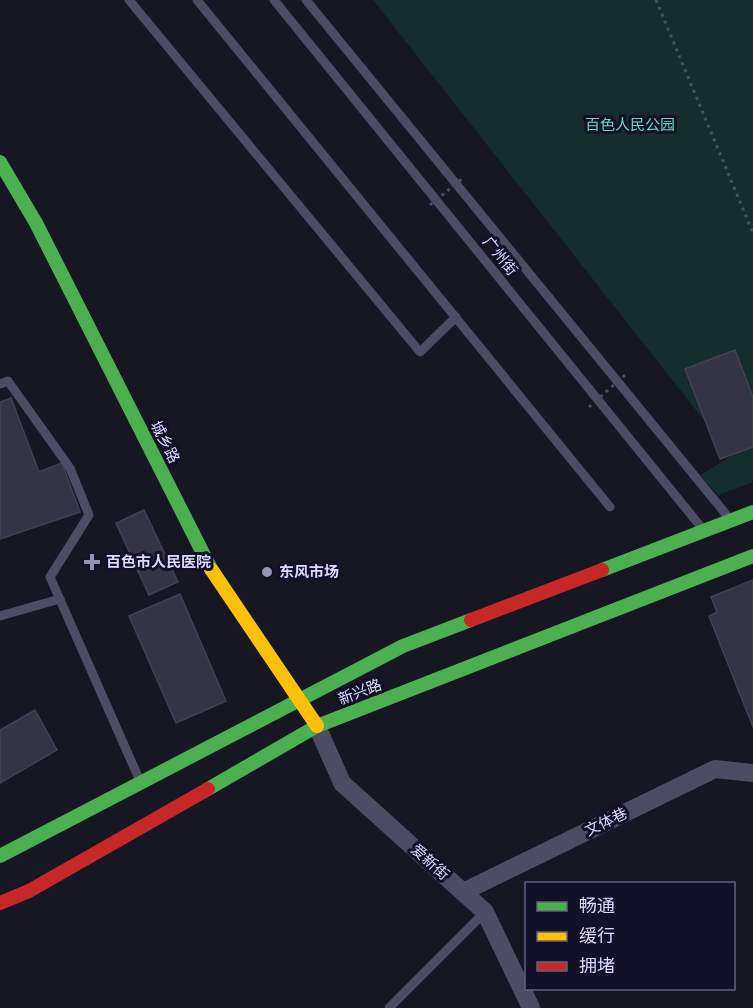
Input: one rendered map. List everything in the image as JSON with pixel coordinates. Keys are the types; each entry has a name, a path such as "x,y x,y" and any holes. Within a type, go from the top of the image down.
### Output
{"main road":[{"name":"城乡路","path":"0,162 36,223 206,560 317,726"},
{"name":"新兴路","path":"0,856 403,646 753,512"},
{"name":"新兴路","path":"0,903 28,891 317,726 753,556"}],"street":[{"name":"爱新街","path":"317,726 342,783 485,912 531,1008"},
{"name":"文体巷","path":"464,892 715,769 753,773"}],"lane":[{"path":"129,0 420,352 456,317"},
{"path":"197,0 610,507"},
{"name":"广州街","path":"274,0 704,531"},
{"name":"广州街","path":"306,0 731,520"},
{"path":"0,384 8,381 70,468 89,514 50,577 141,783"},
{"path":"0,616 60,599"},
{"path":"388,1008 485,912"}],"path":[{"path":"656,0 753,233"},
{"path":"430,206 463,178"},
{"path":"589,407 625,375"}],"green space":[{"name":"百色人民公园","path":"373,0 753,0 753,482 718,495 700,475 732,456"}],"building":[{"path":"735,350 753,397 753,447 720,459 685,369"},
{"path":"11,398 39,472 62,463 80,512 0,539 0,402"},
{"path":"144,510 178,582 149,595 116,523"},
{"path":"753,580 753,727 709,616 717,612 711,597"},
{"path":"180,594 226,701 176,723 129,616"},
{"path":"35,710 57,750 0,783 0,730"}],"traffic: fast":[{"path":"0,162 36,223 211,569"},
{"path":"602,570 753,512"},
{"path":"208,789 317,726 753,556"},
{"path":"0,856 403,646 471,620"}],"traffic: slow":[{"path":"211,569 317,726"}],"traffic: jam":[{"path":"471,620 602,570"},
{"path":"0,903 29,891 208,789"}],"place":[{"name":"百色市人民医院","path":"92,562"},
{"name":"东风市场","path":"267,572"}]}
